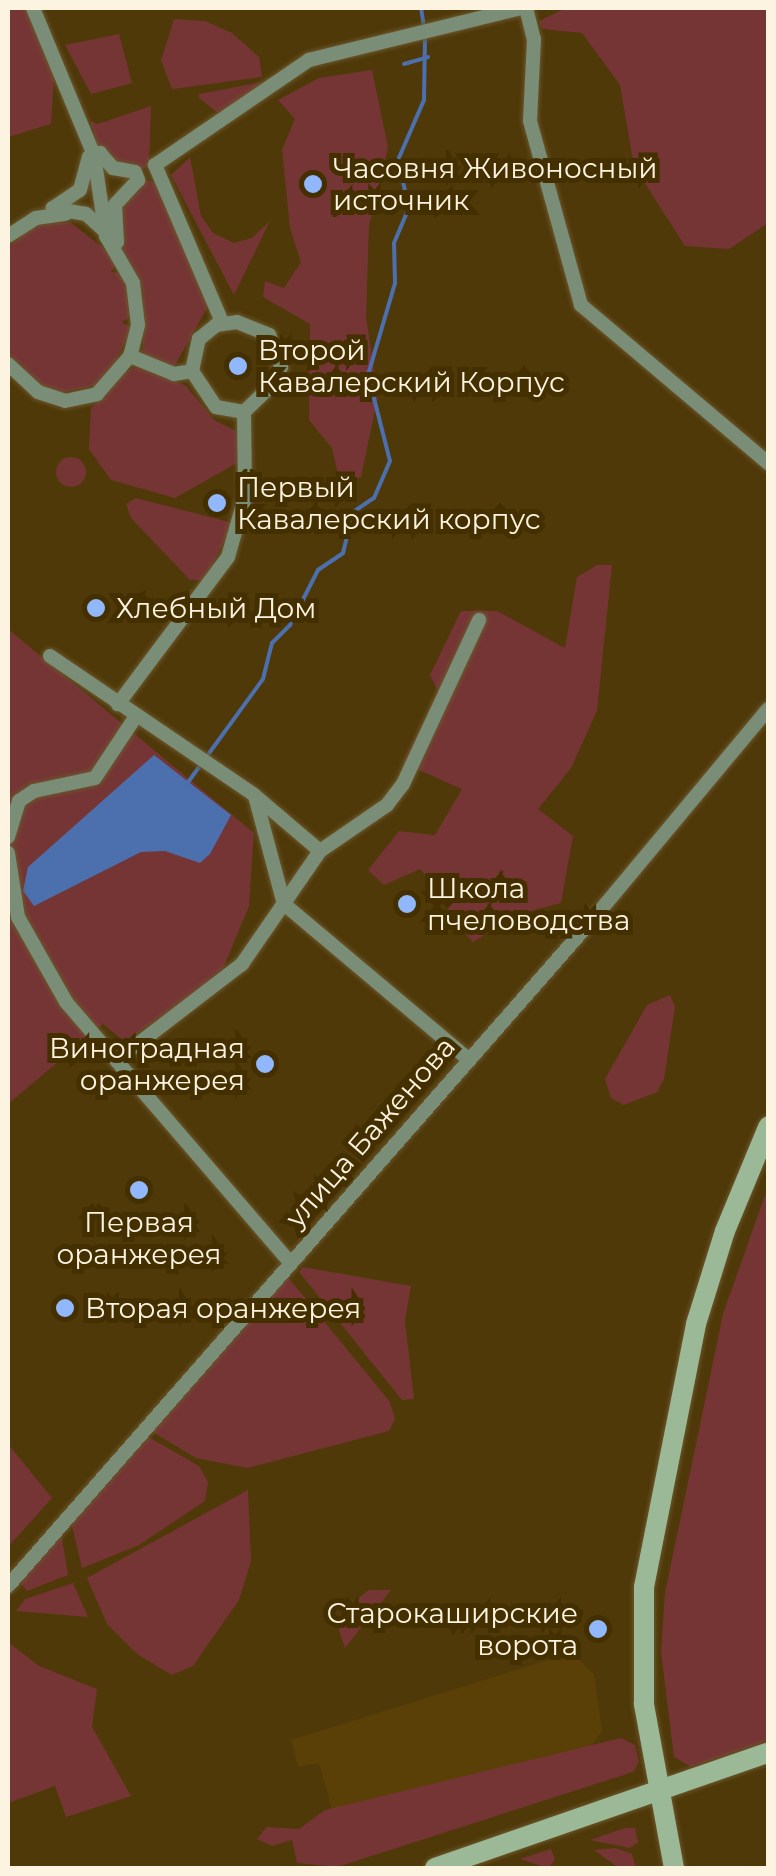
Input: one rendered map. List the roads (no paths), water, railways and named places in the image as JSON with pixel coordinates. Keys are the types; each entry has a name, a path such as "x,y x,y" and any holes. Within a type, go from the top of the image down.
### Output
{"main road":[{"path":"674,1868 642,1672 644,1587 696,1324 768,1127"},
{"path":"436,1868 768,1753"}],"street":[{"path":"8,364 38,392 76,400 108,385 130,356 138,304 124,261 106,233 94,155 34,8"},
{"path":"222,322 155,165 309,60 519,8 534,39 530,122 581,306 768,463"},
{"path":"94,155 136,176"},
{"path":"94,155 80,190 53,208 73,213 117,242 115,205 136,176"},
{"path":"8,236 36,218 73,213 136,176 158,170"},
{"path":"118,704 228,557 245,497 244,412 276,381 278,350 251,325 222,322 200,338 192,371 216,407 244,412"},
{"path":"130,356 174,374 192,371"},
{"path":"117,1060 242,964 320,851 387,805 404,784 479,620"},
{"path":"50,656 254,795 320,851"},
{"name":"улица Баженова","path":"8,1586 768,709"},
{"path":"8,838 19,801 94,778 136,716"},
{"path":"254,795 284,904 467,1058"},
{"path":"8,853 18,917 42,966 290,1262"}],"water":[{"path":"154,755 231,815 210,854 200,863 165,851 141,852 34,906 23,891 28,867"}],"waterway":[{"path":"421,8 424,28"},
{"path":"207,756 263,679 272,643 290,625 318,570 343,553 353,512 374,498 390,461 368,375 395,283 394,243 409,208 398,160 424,100 425,37"},
{"path":"404,64 428,57"},
{"path":"186,785 201,764"}],"place":[{"name":"Часовня Живоносный источник","path":"313,184"},
{"name":"Второй Кавалерский Корпус","path":"238,366"},
{"name":"Первый Кавалерский корпус","path":"217,503"},
{"name":"Хлебный Дом","path":"96,608"},
{"name":"Школа пчеловодства","path":"407,904"},
{"name":"Виноградная оранжерея","path":"265,1064"},
{"name":"Первая оранжерея","path":"139,1190"},
{"name":"Вторая оранжерея","path":"65,1308"},
{"name":"Старокаширские ворота","path":"598,1629"}]}
